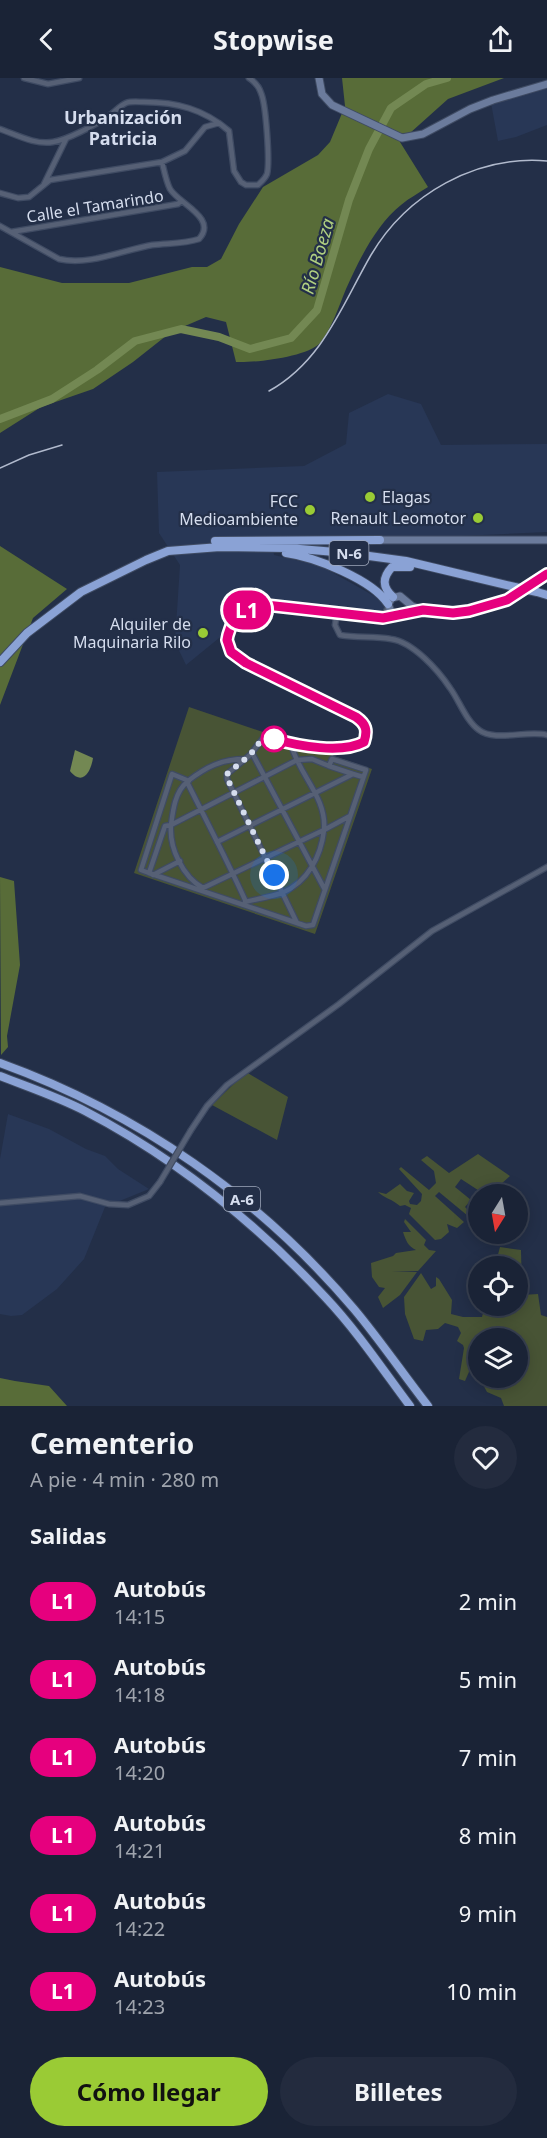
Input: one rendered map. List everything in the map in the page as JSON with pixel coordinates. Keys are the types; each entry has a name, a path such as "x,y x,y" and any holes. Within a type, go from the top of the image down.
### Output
{"highway":[{"path":"168,551 202,542 380,540"},
{"name":"N-6","path":"0,662 27,633 81,592 168,551 195,547 298,549 406,561 547,595"},
{"path":"220,547 297,555 325,563 384,597 390,603"},
{"name":"N-6","path":"390,603 384,584 386,574 392,567 402,566 475,576"},
{"name":"A-6","path":"0,1063 80,1096 139,1126 222,1182 276,1228 315,1266 354,1309 428,1406"},
{"name":"A-6","path":"0,1076 84,1111 191,1176 278,1248 328,1299 410,1406"}],"main road":[{"path":"319,78 322,94 337,108 399,137 423,134 478,106 547,84"},
{"path":"380,540 547,540"},
{"path":"423,610 400,596 390,603 396,615 423,610 453,613 469,611 507,600 547,574"},
{"path":"404,614 407,602"}],"street":[{"path":"24,78 48,84 79,78"},
{"path":"0,129 41,142 52,143 66,139 100,122 129,102 162,102 187,107 206,114 229,131 237,177 246,185 258,185 266,176 268,166 266,126 263,96 249,78"},
{"path":"0,194 18,198 29,197 50,180 162,162 185,152 205,127 219,123"},
{"path":"44,184 66,139"},
{"path":"0,226 59,259 70,262 153,245 200,239 203,235 204,223 169,186 162,162"},
{"name":"Calle el Tamarindo","path":"10,232 178,204 182,201"},
{"path":"374,616 385,613 390,603"},
{"path":"252,607 266,605 383,618 396,615"},
{"path":"337,613 335,625 340,634 350,637 393,639 417,651 448,684 478,730 491,735 536,733 547,735"},
{"path":"266,734 252,753 227,774 227,778 297,923"},
{"path":"240,904 283,892 300,880 313,866 321,847 324,830 322,808 291,744"},
{"path":"252,753 325,890"},
{"path":"203,890 191,879 174,848 171,824 176,800 182,786 209,766 219,762 245,759"},
{"path":"151,874 165,826 297,760 312,759 363,777"},
{"path":"246,902 188,781 172,774 141,870 310,926 314,924 366,770 332,759 329,766"},
{"path":"217,843 353,774"},
{"path":"203,890 350,816"},
{"path":"158,818 171,824"},
{"path":"151,874 180,861"},
{"path":"0,1203 80,1196 109,1204 128,1205 149,1196 207,1106 227,1085 339,1004 432,930 547,867"}],"shaded area":[{"path":"342,78 504,78 448,99 400,142 428,187 401,205 376,233 357,266 332,324 320,343 293,355 268,360 236,362 226,322 206,317 171,332 133,362 93,389 41,407 0,433 0,267 62,283 129,283 192,267 207,267 221,259 239,224 263,187 318,155 330,142 345,106"},
{"path":"547,88 547,125 498,141 491,103"},
{"path":"388,394 421,404 441,445 547,444 547,532 462,536 272,537 274,555 321,566 383,601 384,608 379,613 334,611 261,603 250,606 231,621 224,634 186,665 175,642 180,565 159,533 157,472 304,466 346,444 349,413"},
{"path":"0,546 67,589 33,618 0,705"},
{"path":"189,707 372,769 315,934 134,873"},
{"path":"75,750 93,758 86,775 79,778 70,771"},
{"path":"0,877 14,881 20,965 7,1036 8,1047 1,1055"},
{"path":"246,1072 288,1097 277,1140 212,1105"},
{"path":"8,1114 49,1129 86,1149 105,1156 118,1169 149,1189 105,1207 84,1259 57,1289 22,1315 11,1316 0,1314 0,1159"},
{"path":"478,1154 510,1176 501,1184 469,1184 461,1179 455,1187 468,1198 465,1207 468,1210 468,1216 439,1192 435,1196 464,1222 457,1228 447,1224 449,1232 441,1239 435,1240 409,1214 411,1208 405,1205 400,1206 378,1192 386,1194 400,1184 407,1191 414,1193 409,1201 410,1204 417,1205 421,1201 422,1194 399,1169 401,1167 429,1190 436,1183 434,1171 421,1160 427,1156 449,1173"},
{"path":"405,1219 426,1240 424,1245 429,1250 436,1251 418,1271 392,1271 417,1272 400,1295 383,1308 378,1297 385,1288 379,1287 372,1277 371,1263 396,1253 416,1250 406,1241 403,1232 411,1232 404,1222"},
{"path":"500,1247 521,1250 521,1256 498,1256"},
{"path":"421,1273 431,1289 436,1286 436,1277 439,1279 452,1300 451,1314 463,1317 528,1316 528,1295 538,1294 541,1315 547,1317 547,1406 504,1406 501,1398 487,1392 485,1388 528,1388 528,1328 468,1328 468,1374 465,1381 459,1379 464,1348 457,1341 461,1333 458,1327 445,1323 438,1329 426,1330 423,1341 414,1339 405,1314 404,1297"},
{"path":"0,1378 49,1386 67,1406 0,1406"}],"waterway":[{"name":"Río Boeza","path":"0,419 52,399 97,370 135,341 181,329 219,337 250,349 291,338 317,310 349,200 369,149 391,108 426,84 447,78"}],"railway":[{"path":"269,391 288,379 317,348 386,233 424,197 470,172 521,161 547,161"},
{"path":"0,468 29,455 62,445"}],"bus line":[{"name":"L1","path":"274,739 291,744 337,748 356,746 364,742 366,729 363,722 356,717 246,663 231,652 227,640 232,623 252,607 266,605 383,618 423,610 453,613 469,611 507,600 547,574"}],"place":[{"name":"Elagas","path":"370,497"},
{"name":"FCC Medioambiente","path":"310,510"},
{"name":"Renault Leomotor","path":"478,518"},
{"name":"Alquiler de Maquinaria Rilo","path":"203,633"}],"district":[{"name":"Urbanización Patricia","path":"123,127"}],"route":[{"path":"274,739 266,734 250,755 227,774 227,778 274,875"}]}
